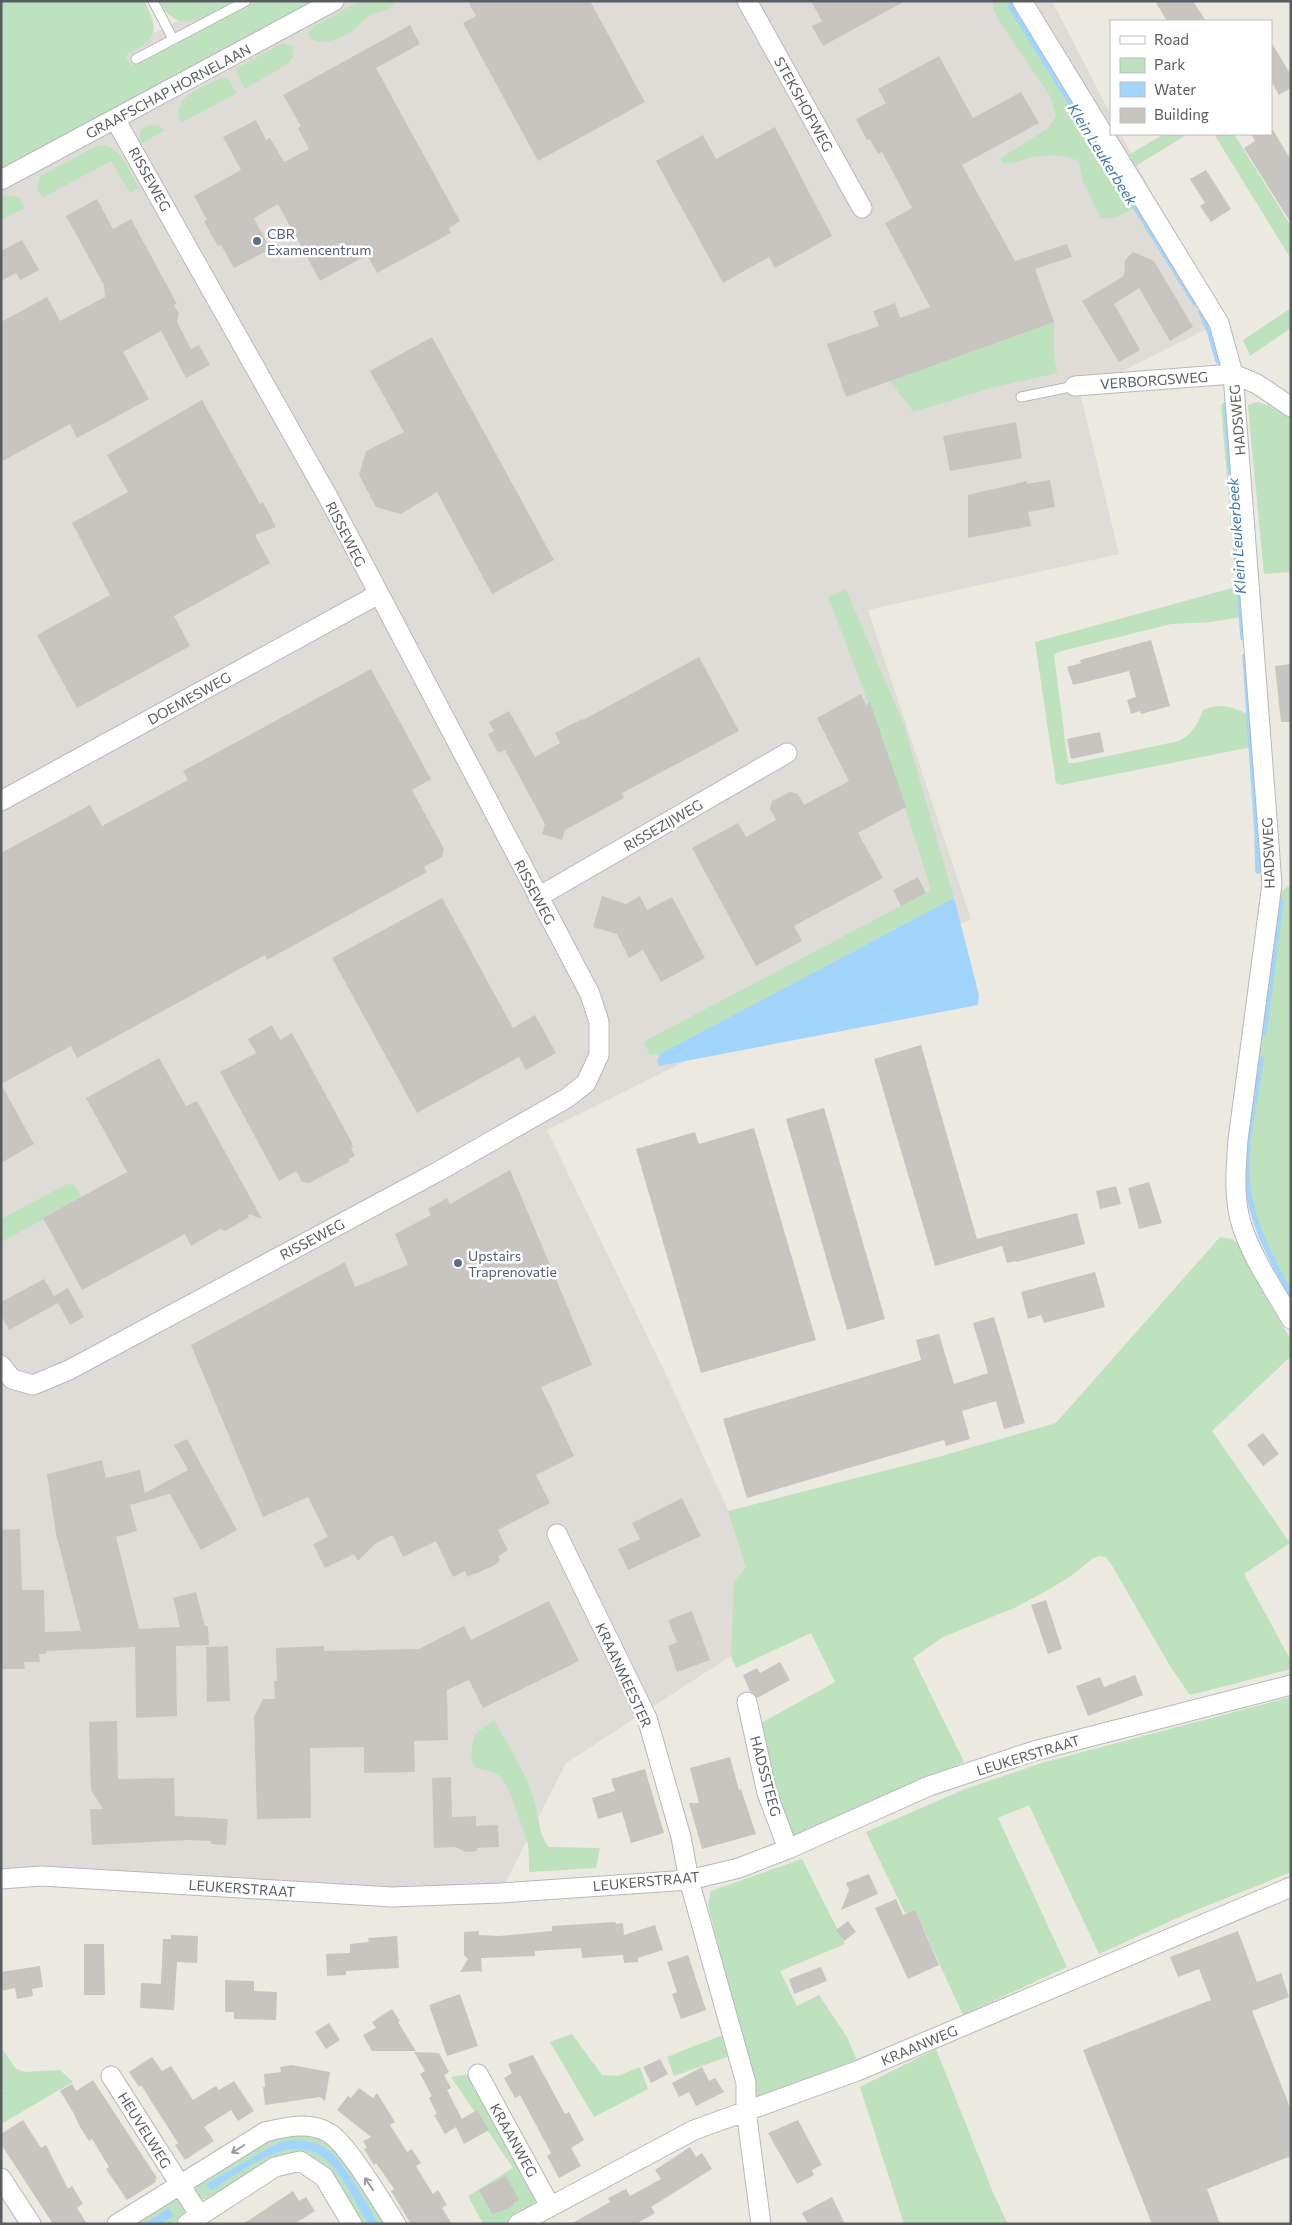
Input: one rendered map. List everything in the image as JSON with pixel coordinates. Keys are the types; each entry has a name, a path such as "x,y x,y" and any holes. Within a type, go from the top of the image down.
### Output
{"street":[{"name":"GRAAFSCHAP HORNELAAN","path":"1,180 334,1"},
{"name":"STEKSHOFWEG","path":"747,1 862,208"},
{"name":"HADSWEG","path":"1022,1 1219,323 1233,374 1272,884 1238,1140 1235,1177 1241,1225 1291,1319"},
{"name":"RISSEWEG","path":"1,1365 12,1379 33,1385 69,1370 439,1171 567,1098 586,1083 599,1055 599,1022 590,994 377,595 323,489 115,119"},
{"name":"VERBORGSWEG","path":"1075,386 1233,374"},
{"path":"1233,374 1257,384 1291,407"},
{"name":"DOEMESWEG","path":"1,801 377,595"},
{"name":"RISSEZIJWEG","path":"538,897 787,754"},
{"name":"KRAANMEESTER","path":"557,1534 647,1718 681,1837 689,1880 746,2083 746,2110 761,2224"},
{"name":"LEUKERSTRAAT","path":"1,1879 41,1876 392,1898 501,1893 689,1880 738,1868 788,1849 929,1786 1034,1751 1291,1685"},
{"name":"HADSSTEEG","path":"747,1702 767,1793 788,1849"},
{"name":"KRAANWEG","path":"518,2224 694,2130 857,2071 1291,1887"},
{"name":"KRAANWEG","path":"478,2074 550,2206"},
{"name":"HEUVELWEG","path":"111,2076 179,2185 194,2220 275,2167 300,2161 324,2176 352,2224"},
{"path":"117,2224 265,2132 290,2125 310,2127 329,2133 344,2146 396,2224"},
{"path":"1,2178 31,2224"}],"lane":[{"path":"153,1 173,40"},
{"path":"136,59 246,1"},
{"path":"1021,397 1075,386"}],"shaded area":[{"path":"218,1 1052,1 1110,113 1110,135 1122,135 1219,323 1080,392 1119,554 868,610 971,919 547,1130 670,1383 780,1624 566,1763 501,1891 65,1883 1,1887 1,109"}],"green space":[{"path":"1,1 144,1 150,12 154,29 149,40 125,56 131,66 258,1 314,1 1,173"},
{"path":"159,1 234,1 203,18 184,22 175,19 167,13"},
{"path":"360,1 395,1 390,8 364,19 351,32 342,37 326,42 311,39 308,32 311,28"},
{"path":"994,1 1017,1 1134,208 1117,217 1101,219 1083,182 1079,162 1074,159 1045,156 1003,163 1001,158 1048,128 1056,116 1050,96 999,21 993,8"},
{"path":"283,43 293,46 293,57 288,64 245,89 237,74 237,68"},
{"path":"222,77 228,79 237,93 181,123 180,106 184,99 198,89"},
{"path":"157,125 165,130 139,145 140,132 144,127"},
{"path":"1162,135 1186,135 1134,167 1127,156"},
{"path":"1215,135 1235,135 1291,226 1291,259"},
{"path":"106,145 122,158 139,188 130,193 111,161 42,198 37,188 40,176 97,146"},
{"path":"5,195 19,197 25,208 1,220 1,197"},
{"path":"1291,308 1291,328 1250,356 1243,340"},
{"path":"1054,322 1054,354 1057,373 991,388 913,412 890,381"},
{"path":"1230,398 1247,616 1211,622 1171,624 1058,652 1054,655 1068,763 1179,741 1194,728 1203,710 1217,706 1229,707 1255,717 1257,746 1061,785 1056,783 1035,642 1236,587 1221,405"},
{"path":"1257,402 1268,405 1291,419 1291,572 1264,574 1248,407 1248,405"},
{"path":"846,589 903,722 954,898 660,1054 650,1055 643,1042 931,890 908,816 828,597"},
{"path":"1291,884 1291,1299 1262,1239 1251,1209 1243,1176 1281,892"},
{"path":"69,1183 75,1186 81,1196 77,1202 1,1242 1,1219"},
{"path":"1220,1237 1232,1239 1244,1248 1261,1289 1291,1340 1291,1356 1212,1431 1290,1543 1244,1574 1291,1661 1291,1669 1190,1695 1170,1666 1110,1562 1105,1557 1099,1556 1048,1590 1014,1608 943,1637 913,1658 964,1762 791,1839 778,1802 761,1723 835,1682 811,1633 736,1668 731,1656 734,1581 746,1568 728,1511 938,1457 1056,1423"},
{"path":"1291,1697 1291,1872 1184,1915 1099,1954 1029,1805 998,1818 1067,1967 963,2015 917,1915 905,1913 866,1832 965,1789 1045,1762"},
{"path":"494,1720 528,1784 534,1800 542,1835 549,1847 600,1848 596,1868 529,1872 528,1845 505,1783 492,1772 475,1766 472,1760 475,1734"},
{"path":"802,1859 845,1944 780,1971 797,2006 819,1995 847,2037 857,2060 756,2098 708,1905 711,1891"},
{"path":"572,2034 602,2075 618,2076 640,2067 648,2089 594,2117 550,2042"},
{"path":"725,2034 730,2056 674,2076 667,2057"},
{"path":"1,2047 16,2069 25,2072 60,2070 73,2082 1,2124 1,2093 4,2091 1,2087"},
{"path":"936,2049 994,2195 1008,2224 904,2224 860,2087"},
{"path":"475,2073 538,2192 534,2209 506,2224 483,2224 468,2196 513,2168 451,2077"},
{"path":"300,2131 333,2143 388,2224 379,2224 344,2167 327,2149 272,2146 206,2184 210,2191 240,2171 272,2154 288,2149 304,2149 320,2155 334,2168 348,2188 368,2224 360,2224 334,2179 321,2163 314,2158 302,2154 288,2155 275,2159 247,2174 211,2198 202,2199 197,2196 195,2186 261,2142"},
{"path":"173,2199 179,2200 185,2212 178,2220 162,2224 174,2216 169,2208 144,2224 131,2224"}],"water":[{"path":"954,898 979,995 978,1005 659,1066 657,1061 660,1054"},
{"path":"295,2140 318,2144 332,2153 347,2171 379,2224 368,2224 348,2188 334,2168 320,2155 304,2150 288,2150 272,2154 210,2191 206,2184 272,2146 283,2141"},
{"path":"169,2208 174,2216 162,2224 144,2224"}],"building":[{"path":"468,1 590,1 645,102 538,161 463,23 476,16"},
{"path":"811,1 905,1 823,46 812,26 822,21"},
{"path":"1155,1 1193,1 1205,20 1166,20"},
{"path":"410,25 420,44 376,68 460,221 449,228 451,233 377,273 367,255 320,281 278,204 254,218 270,249 234,268 221,245 218,246 211,234 204,221 207,220 194,196 241,170 223,137 256,120 266,140 270,138 284,162 309,149 298,128 301,126 283,95"},
{"path":"1272,44 1291,75 1291,88 1279,95 1272,83"},
{"path":"939,56 973,118 1021,92 1039,123 962,165 1015,261 1067,244 1072,257 1035,269 1054,322 846,397 827,344 879,326 873,311 895,303 900,318 930,307 885,223 912,208 882,152 878,154 870,139 867,140 856,119 886,103 878,89"},
{"path":"775,127 832,236 775,268 769,257 723,283 656,161 703,135 716,159"},
{"path":"1273,130 1291,160 1291,223 1244,148 1255,141 1252,135 1272,135"},
{"path":"1206,170 1231,209 1211,222 1200,206 1205,203 1190,179"},
{"path":"97,199 113,229 131,219 177,304 174,305 179,314 177,322 191,349 199,345 210,365 186,378 161,331 123,352 149,399 77,438 70,424 1,462 1,322 47,297 60,321 105,297 104,285 66,216"},
{"path":"22,240 39,270 20,280 16,273 1,281 1,251"},
{"path":"1133,252 1154,261 1193,327 1170,341 1139,288 1114,304 1140,350 1119,362 1082,301 1124,276 1125,260"},
{"path":"432,337 554,560 492,594 437,492 401,514 376,507 359,475 366,451 404,432 370,371"},
{"path":"202,400 260,504 263,502 276,527 255,535 270,563 174,616 190,646 77,708 37,635 110,595 72,523 128,492 107,455"},
{"path":"1016,422 1022,458 950,471 943,436"},
{"path":"1050,480 1055,507 1028,512 1031,526 968,538 968,495 1027,481 1027,484"},
{"path":"1151,640 1170,706 1141,714 1140,711 1131,714 1127,700 1136,697 1129,671 1073,685 1067,667 1081,663 1080,660"},
{"path":"699,657 739,731 622,793 624,798 565,830 562,840 542,834 545,824 505,750 498,753 488,734 494,731 489,722 509,711 535,757 560,743 555,733 583,720"},
{"path":"1291,664 1291,722 1281,722 1275,666"},
{"path":"371,669 431,779 412,790 444,849 442,857 424,867 427,872 267,960 265,955 77,1058 71,1046 1,1084 1,853 90,805 102,826 188,780 183,771"},
{"path":"861,694 866,705 870,702 906,807 858,833 883,878 794,926 802,941 756,966 692,848 738,823 746,837 776,820 770,809 772,801 790,792 798,794 804,805 849,781 817,718"},
{"path":"1100,732 1104,752 1071,759 1067,739"},
{"path":"918,877 926,893 901,906 893,890"},
{"path":"602,896 626,904 640,896 647,910 672,897 705,958 661,982 643,950 629,958 617,934 593,927"},
{"path":"442,898 513,1028 535,1015 556,1053 526,1070 519,1057 417,1113 332,958"},
{"path":"272,1025 280,1040 292,1033 353,1147 351,1148 355,1156 349,1159 349,1162 309,1183 302,1182 296,1171 279,1181 220,1072 256,1053 248,1039"},
{"path":"921,1045 977,1239 1077,1213 1085,1244 1007,1263 1002,1246 935,1266 874,1059"},
{"path":"159,1058 186,1106 197,1101 262,1219 249,1214 248,1218 225,1231 220,1229 191,1246 185,1234 82,1290 43,1218 127,1172 86,1098"},
{"path":"1,1084 34,1144 1,1163"},
{"path":"824,1108 885,1319 847,1330 786,1119"},
{"path":"754,1128 816,1340 701,1373 636,1149 695,1132 699,1144"},
{"path":"510,1170 592,1365 541,1387 574,1456 536,1475 550,1503 498,1530 508,1550 498,1556 500,1560 495,1565 475,1574 467,1577 465,1571 453,1577 436,1541 403,1557 393,1535 376,1543 358,1561 354,1554 325,1568 313,1544 328,1537 308,1497 263,1517 191,1345 345,1262 355,1287 408,1265 395,1234 431,1215 428,1209 447,1198 450,1204"},
{"path":"1149,1182 1162,1223 1139,1229 1128,1188"},
{"path":"1116,1186 1121,1204 1100,1209 1096,1191"},
{"path":"1095,1272 1105,1307 1044,1323 1041,1315 1028,1319 1021,1292"},
{"path":"44,1279 54,1296 68,1288 84,1317 70,1325 58,1303 9,1330 1,1315 1,1302"},
{"path":"994,1317 1025,1423 1004,1429 996,1401 962,1411 970,1439 946,1446 944,1440 747,1498 723,1419 921,1360 916,1340 939,1334 954,1384 988,1373 973,1323"},
{"path":"1263,1433 1279,1454 1263,1466 1247,1445"},
{"path":"187,1439 237,1530 201,1550 170,1494 130,1505 137,1531 116,1537 139,1629 180,1627 173,1598 196,1592 205,1626 208,1626 209,1645 176,1646 177,1716 136,1718 135,1647 46,1651 46,1654 39,1654 40,1662 24,1662 25,1669 1,1669 1,1530 20,1529 22,1590 44,1590 45,1632 81,1631 56,1534 47,1474 102,1460 106,1478 140,1470 145,1493 188,1470 174,1445"},
{"path":"682,1498 701,1536 628,1570 618,1549 640,1539 632,1523"},
{"path":"1046,1600 1062,1649 1048,1654 1031,1605"},
{"path":"549,1601 579,1661 483,1708 469,1680 447,1690 448,1740 414,1741 415,1772 364,1773 364,1747 310,1748 311,1818 257,1819 254,1717 263,1699 275,1699 274,1681 277,1681 276,1648 324,1646 324,1651 419,1649 464,1626 471,1640"},
{"path":"692,1611 710,1660 677,1672 668,1646 677,1642 668,1620"},
{"path":"228,1646 230,1701 207,1702 206,1647"},
{"path":"780,1662 790,1680 757,1698 750,1691 743,1675 757,1668 760,1673"},
{"path":"1135,1675 1143,1695 1088,1716 1076,1686 1100,1677 1104,1687"},
{"path":"117,1721 118,1779 174,1778 175,1816 228,1819 226,1845 211,1844 211,1841 189,1840 92,1845 90,1809 103,1809 91,1790 89,1722"},
{"path":"730,1757 739,1790 741,1789 756,1834 702,1849 689,1803 699,1803 690,1768"},
{"path":"645,1769 664,1833 631,1843 622,1812 598,1819 592,1798 615,1791 611,1779"},
{"path":"451,1777 452,1817 476,1816 476,1826 498,1825 499,1847 477,1848 477,1851 466,1852 455,1847 434,1848 432,1778"},
{"path":"869,1874 878,1894 841,1910 849,1890 846,1883"},
{"path":"896,1899 903,1915 915,1910 939,1965 908,1979 875,1908"},
{"path":"848,1921 856,1932 844,1941 836,1930"},
{"path":"615,1922 616,1924 623,1923 624,1935 655,1925 663,1950 638,1958 638,1962 624,1963 623,1955 582,1958 581,1948 535,1951 535,1956 481,1958 482,1973 480,1971 460,1972 468,1959 464,1955 464,1932 479,1931 479,1935 499,1936 552,1931 552,1926"},
{"path":"1238,1931 1257,1982 1281,1973 1289,1997 1252,2011 1291,2110 1291,2156 1207,2189 1220,2224 1152,2224 1083,2050 1211,2000 1199,1969 1178,1977 1170,1957"},
{"path":"171,1935 198,1936 197,1963 177,1962 174,2010 140,2008 141,1983 161,1984 163,1939 171,1939"},
{"path":"397,1936 399,1968 346,1971 346,1975 327,1976 326,1954 350,1953 350,1944 369,1942 368,1938"},
{"path":"84,1944 104,1944 105,1995 84,1995"},
{"path":"688,1955 706,2010 681,2019 672,1994 677,1992 667,1962"},
{"path":"40,1966 43,1987 32,1989 33,1996 17,1999 15,1988 1,1991 1,1972"},
{"path":"821,1967 827,1981 794,1994 789,1979"},
{"path":"225,1980 254,1981 254,1991 277,1992 276,2020 234,2019 234,2012 225,2012"},
{"path":"460,1994 478,2046 447,2056 429,2005"},
{"path":"392,2009 416,2051 372,2051 363,2035 376,2028 372,2022"},
{"path":"329,2023 340,2040 326,2049 315,2032"},
{"path":"414,2052 439,2053 449,2072 444,2075 451,2088 447,2090 462,2119 477,2110 489,2130 464,2144 456,2127 445,2134 434,2115 437,2114 429,2098 432,2096 420,2074 425,2071"},
{"path":"533,2055 565,2114 569,2112 584,2140 571,2148 581,2166 559,2178 547,2156 551,2153 520,2095 515,2098 504,2078 512,2073 508,2064"},
{"path":"152,2057 162,2071 171,2066 193,2100 216,2086 219,2090 234,2081 254,2111 238,2121 231,2110 204,2127 214,2141 185,2160 175,2145 178,2143 141,2085 139,2087 129,2072"},
{"path":"660,2059 668,2074 651,2083 643,2067"},
{"path":"291,2065 330,2072 325,2101 320,2097 265,2105 264,2074 281,2072 280,2067"},
{"path":"702,2067 709,2081 715,2078 724,2092 696,2106 689,2092 679,2097 672,2083"},
{"path":"93,2080 157,2178 155,2179 156,2182 127,2200 106,2169 109,2167 92,2139 89,2141 60,2091 72,2084 76,2091"},
{"path":"359,2088 373,2098 377,2093 395,2122 390,2125 407,2152 412,2149 421,2163 416,2166 433,2194 438,2190 447,2205 442,2208 452,2224 411,2224 391,2191 394,2189 376,2163 374,2165 364,2149 367,2148 363,2141 371,2137 337,2110 348,2096 351,2098"},
{"path":"23,2120 41,2148 46,2145 68,2189 72,2186 83,2204 77,2208 87,2224 53,2224 1,2144 1,2134"},
{"path":"798,2120 822,2165 812,2170 814,2175 797,2184 768,2133"},
{"path":"690,2147 696,2157 702,2153 712,2169 651,2207 655,2213 636,2224 571,2224 610,2202 608,2198 626,2189 630,2196 661,2179 655,2170"},
{"path":"506,2176 519,2200 507,2209 492,2214 479,2190"},
{"path":"293,2191 299,2201 306,2197 315,2211 294,2224 243,2224"},
{"path":"832,2197 845,2224 808,2224 802,2213"}],"waterway":[{"name":"Klein Leukerbeek","path":"1010,5 1195,303"},
{"name":"Klein Leukerbeek","path":"1201,312 1210,333 1218,361"},
{"name":"Klein Leukerbeek","path":"1226,404 1243,638"},
{"name":"Klein Leukerbeek","path":"1245,656 1258,871"},
{"name":"Klein Leukerbeek","path":"1264,1033 1281,901"},
{"name":"Klein Leukerbeek","path":"1261,1059 1248,1148 1247,1177 1249,1193 1262,1238 1291,1295"}],"place":[{"name":"CBR Examencentrum","path":"257,241"},
{"name":"Upstairs Traprenovatie","path":"458,1263"}]}
